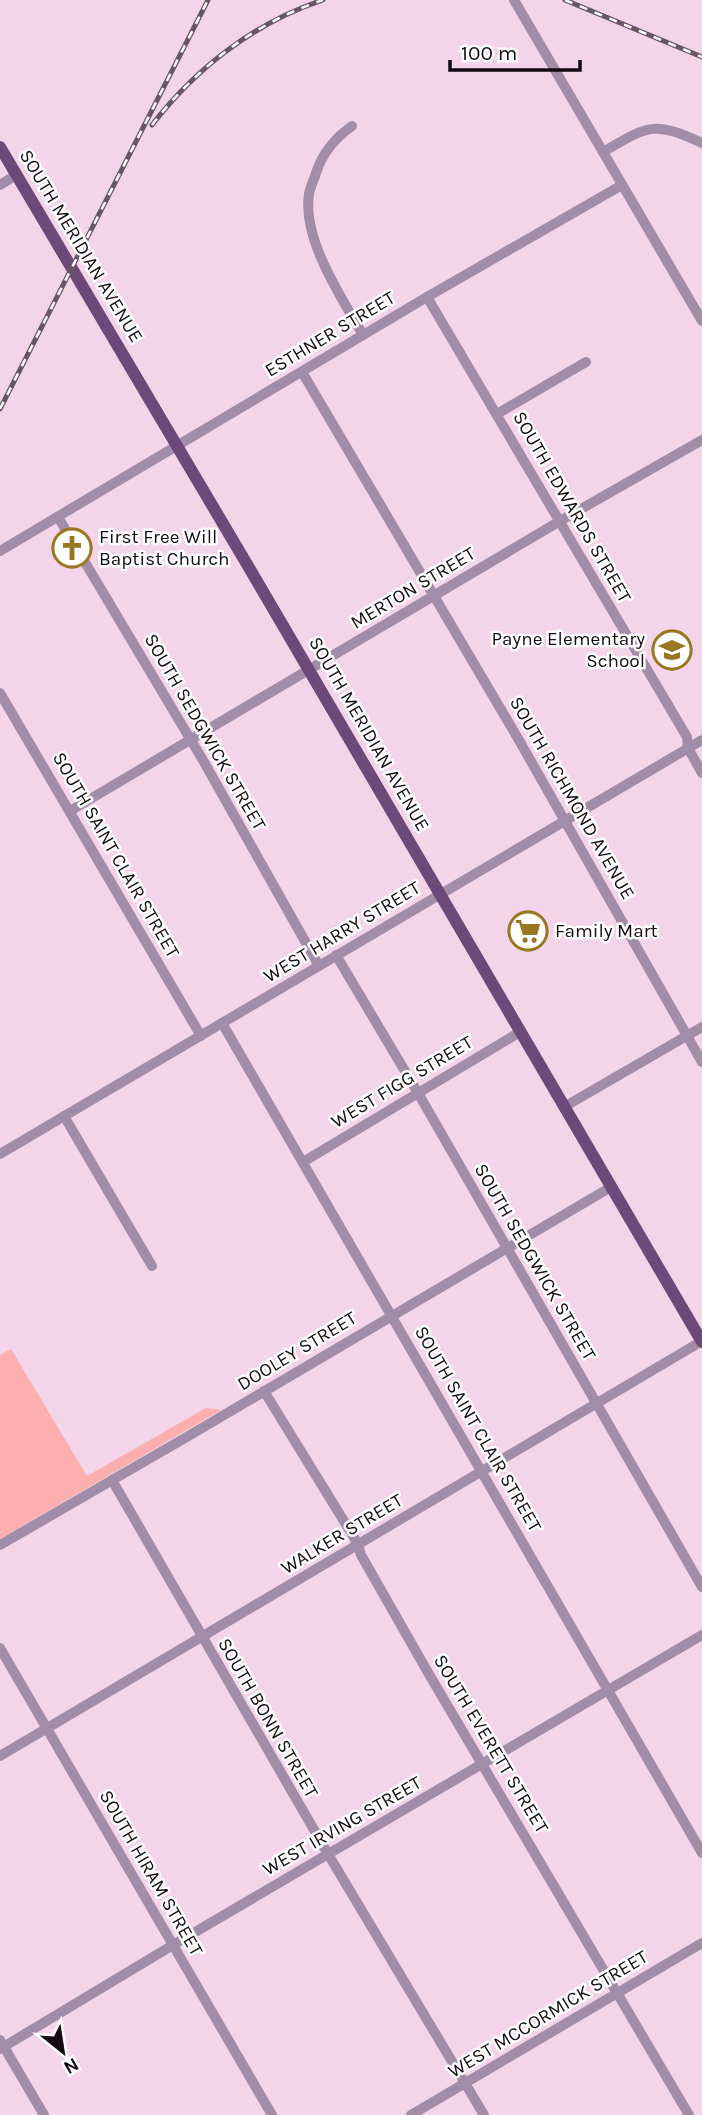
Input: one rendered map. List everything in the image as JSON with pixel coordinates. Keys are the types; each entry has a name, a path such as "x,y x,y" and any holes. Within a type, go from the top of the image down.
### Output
{"main road":[{"name":"SOUTH MERIDIAN AVENUE","path":"0,147 700,1335"}],"street":[{"path":"514,0 702,321"},
{"path":"352,127 341,134 320,160 309,195 311,235 330,277 363,335"},
{"path":"603,152 638,132 659,128 677,131 702,143"},
{"path":"0,185 16,175"},
{"name":"ESTHNER STREET","path":"0,551 427,297 622,185"},
{"name":"SOUTH EDWARDS STREET","path":"427,297 687,737 688,748 702,774"},
{"path":"497,414 586,362"},
{"name":"SOUTH RICHMOND AVENUE","path":"302,372 516,735 702,1062"},
{"name":"MERTON STREET","path":"70,811 702,440"},
{"name":"SOUTH SEDGWICK STREET","path":"58,517 319,965"},
{"name":"SOUTH SAINT CLAIR STREET","path":"0,693 201,1036"},
{"name":"WEST HARRY STREET","path":"0,1154 702,740"},
{"name":"SOUTH SEDGWICK STREET","path":"336,955 702,1587"},
{"name":"SOUTH SAINT CLAIR STREET","path":"222,1023 702,1853"},
{"path":"564,1107 702,1027"},
{"name":"WEST FIGG STREET","path":"303,1162 520,1032"},
{"path":"64,1116 152,1266"},
{"name":"DOOLEY STREET","path":"0,1545 611,1187"},
{"name":"WALKER STREET","path":"0,1756 595,1404 700,1335"},
{"name":"SOUTH EVERETT STREET","path":"264,1391 358,1544 361,1556 689,2115"},
{"name":"SOUTH BONN STREET","path":"112,1480 328,1854 484,2115"},
{"name":"WEST IRVING STREET","path":"1,2045 702,1635"},
{"name":"SOUTH HIRAM STREET","path":"0,1648 272,2115"},
{"name":"WEST MCCORMICK STREET","path":"411,2115 702,1943"},
{"path":"1,2045 44,2115"}],"shaded area":[{"path":"11,1349 87,1476 206,1408 221,1410 0,1539 0,1355"}],"railway":[{"path":"0,409 208,0"},
{"path":"152,125 207,66 228,50 273,21 323,0"},
{"path":"565,0 702,57"}],"place":[{"name":"First Free Will Baptist Church","path":"72,548"},
{"name":"Payne Elementary School","path":"672,650"},
{"name":"Family Mart","path":"528,931"}]}
